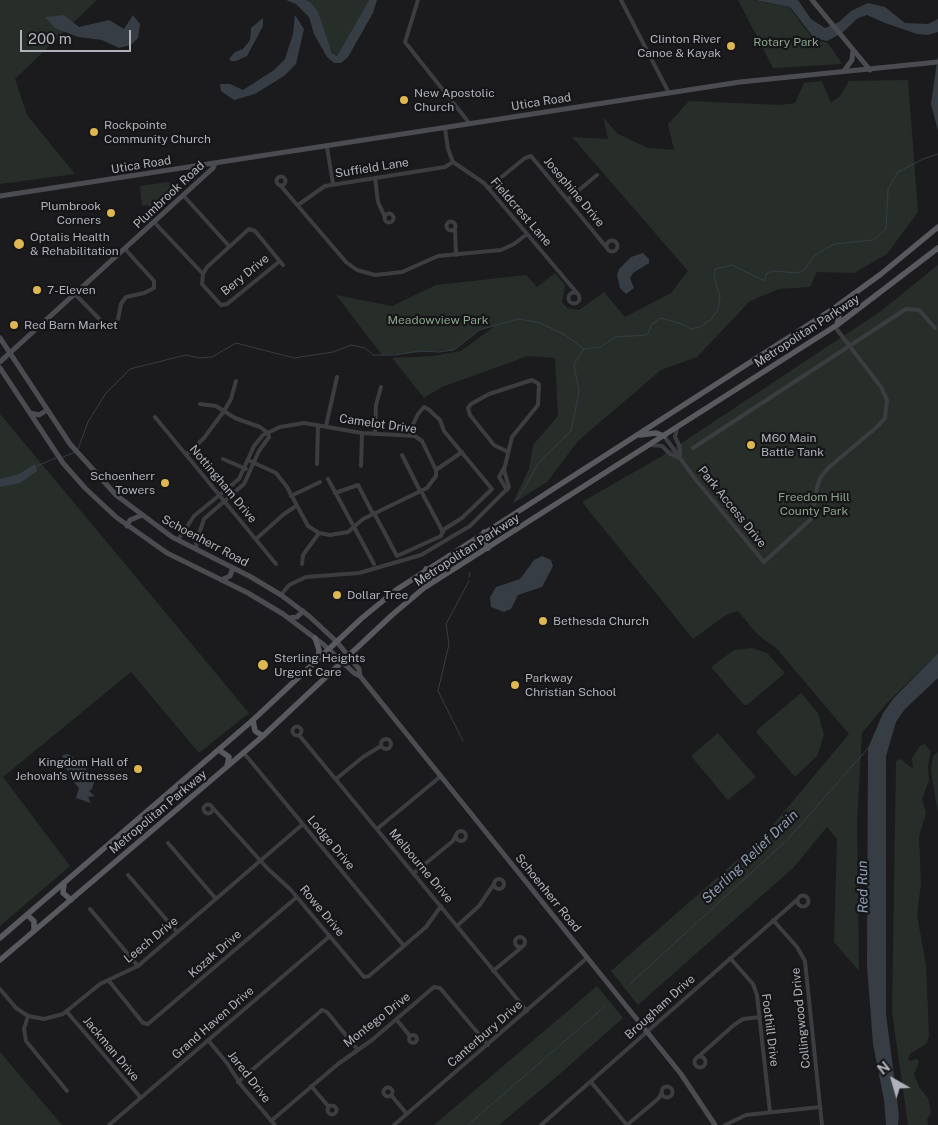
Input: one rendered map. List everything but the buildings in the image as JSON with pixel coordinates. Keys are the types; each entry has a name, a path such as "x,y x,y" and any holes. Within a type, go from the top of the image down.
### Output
{"main road":[{"path":"812,0 870,70"},
{"path":"844,71 852,60 853,50"},
{"name":"Utica Road","path":"0,196 740,82 938,62"},
{"name":"Plumbrook Road","path":"0,362 213,168 215,163"},
{"name":"Metropolitan Parkway","path":"0,938 254,720 336,642 388,596 426,569 833,309 938,227"},
{"name":"Metropolitan Parkway","path":"0,960 263,736 396,611 431,583 836,326 938,248"},
{"path":"833,309 839,316 836,326"},
{"name":"Schoenherr Road","path":"0,338 76,453 107,487 141,516 177,540 282,595 303,611 336,642 359,669 360,676 694,1090 715,1125"},
{"name":"Schoenherr Road","path":"0,368 63,463 94,497 127,526 167,553 221,580 289,618 329,649 354,674 360,676"},
{"path":"29,412 39,415 47,410"},
{"path":"633,437 652,433 664,436"},
{"path":"127,526 131,518 141,516"},
{"path":"484,532 482,542 488,548"},
{"path":"221,580 230,576 233,568"},
{"path":"426,569 432,574 431,583"},
{"path":"289,618 297,617 303,611"},
{"path":"315,638 320,650 318,660"},
{"path":"254,720 255,731 263,736"},
{"path":"219,750 228,757 226,767"},
{"path":"64,884 64,896 71,900"},
{"path":"27,916 34,921 34,931"}],"street":[{"path":"418,0 405,42 470,124"},
{"path":"621,0 669,93"},
{"path":"445,128 448,149 453,162"},
{"path":"327,147 333,184"},
{"name":"Josephine Drive","path":"488,188 525,158 531,156 607,248 613,251 617,248 616,241 602,241"},
{"name":"Suffield Lane","path":"298,205 318,189 333,184 445,167 453,162"},
{"name":"Fieldcrest Lane","path":"453,162 479,178 577,293"},
{"path":"567,200 597,175"},
{"path":"282,187 286,183 284,177 280,176 277,181 282,187 298,205 346,262 367,274 392,275 431,258 501,250 514,244 527,234"},
{"path":"375,178 378,202 386,215"},
{"path":"183,195 229,246"},
{"path":"154,222 203,274 207,267 229,246 251,229 283,265"},
{"path":"452,233 455,228 454,223 450,222 446,227 452,233 456,255"},
{"name":"Josephine Drive","path":"607,248 609,241"},
{"path":"75,294 107,327 118,319 121,304 126,297 144,293 155,286 154,281 124,249"},
{"name":"Bery Drive","path":"203,274 202,284 223,305 280,260"},
{"path":"570,293 577,293 579,299 574,303 569,300 570,293 571,286"},
{"path":"693,448 906,309 919,310 934,328"},
{"name":"Park Access Drive","path":"664,436 764,562 811,519 820,478 828,468 885,418 887,402 885,395 849,347 836,326"},
{"path":"326,426 337,377"},
{"path":"507,490 499,477 504,468 512,437 538,405 539,384 532,380 488,394 471,404 468,408 470,415 494,445 508,452"},
{"path":"186,454 204,438 224,410 231,399 236,381"},
{"path":"375,434 376,406 381,387"},
{"path":"199,552 196,543 199,529 209,514 242,486 269,437 268,433 260,427 236,418 212,405 200,404"},
{"path":"335,494 358,485 397,556 439,537 442,532 462,518 492,489 444,431 437,417 424,408 415,417 408,435"},
{"name":"Nottingham Drive","path":"155,417 276,564"},
{"name":"Camelot Drive","path":"177,540 188,525 205,508 239,479 255,444 263,435 293,424 326,426 362,434 408,435 420,439 436,470"},
{"path":"317,464 318,425"},
{"path":"677,428 675,437 680,447 680,458"},
{"path":"360,466 362,434"},
{"name":"Park Access Drive","path":"649,445 662,446 670,454 680,458"},
{"path":"248,460 276,473 292,496 304,521 319,534 339,534 421,491 434,481 436,470 462,452"},
{"path":"402,455 442,532"},
{"path":"223,459 250,470"},
{"path":"282,595 293,582 306,577 359,573 421,555 470,526 507,490 510,484 505,475 504,468"},
{"path":"328,479 374,564"},
{"path":"292,496 320,482"},
{"path":"256,539 296,506"},
{"path":"205,508 209,514"},
{"path":"188,525 199,529"},
{"path":"302,564 303,554 319,534"},
{"name":"Melbourne Drive","path":"300,735 526,1011"},
{"path":"336,779 368,753 382,746"},
{"name":"Lodge Drive","path":"243,752 404,946"},
{"path":"377,829 441,776"},
{"path":"210,812 212,807 209,804 204,806 205,812 210,812 216,812"},
{"name":"Rowe Drive","path":"212,807 260,861 297,897 365,977 404,946"},
{"name":"Leech Drive","path":"28,1016 44,1019 67,1012 97,987 138,966 303,824"},
{"path":"414,873 453,841 461,831 465,834 464,840 453,841"},
{"path":"456,835 459,841"},
{"path":"168,843 216,899"},
{"path":"128,875 177,932"},
{"path":"457,926 479,906 498,879 503,881 504,887 492,890"},
{"path":"494,884 498,889"},
{"path":"793,904 800,905 806,905 808,899 802,895 798,899 800,905"},
{"name":"Kozak Drive","path":"109,980 146,1025 297,897"},
{"name":"Brougham Drive","path":"541,1125 798,899"},
{"path":"404,946 426,927 441,906"},
{"path":"90,909 138,966"},
{"name":"Collingwood Drive","path":"773,920 797,946 805,961 822,1125"},
{"name":"Grand Haven Drive","path":"109,1125 330,936"},
{"path":"493,971 522,947 525,943 522,937 516,939 516,951"},
{"path":"516,945 522,947"},
{"name":"Canterbury Drive","path":"394,1125 587,958"},
{"name":"Foothill Drive","path":"730,958 753,984 757,995 770,1112"},
{"name":"Montego Drive","path":"271,1121 311,1086 433,988 438,987 488,1045"},
{"path":"0,989 16,1008 28,1016 24,1029 26,1041 67,1091"},
{"path":"238,1082 324,1010 358,1050"},
{"name":"Jackman Drive","path":"67,1012 141,1098"},
{"path":"704,1052 704,1064 698,1067 694,1061 698,1056 734,1025 743,1020 760,1017"},
{"path":"396,1019 410,1036"},
{"name":"Jared Drive","path":"208,1040 227,1063 238,1082 275,1125"},
{"path":"698,1056 704,1059"},
{"path":"590,1082 627,1125 659,1098 666,1086 671,1088 672,1094 659,1098"},
{"path":"311,1086 329,1107"},
{"path":"662,1092 666,1097"},
{"path":"390,1095 407,1114"},
{"path":"725,1125 746,1115 820,1107"}],"green space":[{"path":"0,0 97,0 15,79 27,115 75,174 0,184"},
{"path":"306,0 369,0 337,56 333,53"},
{"name":"Rotary Park","path":"738,0 753,0 789,7 813,39 828,43 842,64 773,68"},
{"name":"Meadowview Park","path":"908,80 918,212 887,254 854,273 817,272 810,287 779,289 750,301 697,357 661,370 578,441 547,482 512,504 529,469 533,445 558,416 555,358 528,356 442,387 424,398 392,358 433,356 461,351 495,326 479,330 454,350 382,355 336,295 392,306 436,285 526,275 537,287 555,273 565,285 562,302 567,308 579,310 604,292 625,317 671,293 688,271 572,137 608,139 603,117 618,134 648,148 674,150 668,124 689,101 781,105 795,103 804,83 822,81 831,103 840,96 849,81"},
{"path":"168,182 180,186 153,211 148,205 142,206 140,186"},
{"name":"Freedom Hill County Park","path":"938,265 938,653 887,703 862,733 857,821 859,971 834,942 837,839 827,827 793,868 638,1005 611,971 762,838 849,734 777,649 757,634 738,611 726,615 693,639 582,502 662,456 881,311"},
{"path":"0,414 249,713 199,753 131,672 3,777 70,866 0,926"},
{"path":"752,648 767,653 785,673 747,705 744,705 711,667 734,650"},
{"path":"801,693 818,713 824,735 817,756 795,777 757,733 757,730"},
{"path":"718,733 756,777 728,800 691,756"},
{"path":"925,744 931,752 928,765 929,781 922,799 926,813 919,837 921,883 917,915 926,965 929,1037 926,1044 911,1053 908,1058 909,1061 917,1059 919,1062 914,1074 919,1087 928,1098 931,1113 927,1119 928,1125 908,1125 892,1012 896,762 898,759 902,760 913,769 912,758 920,746"},
{"path":"938,752 938,814 931,771 933,756"},
{"path":"597,986 623,1018 562,1072 499,1125 434,1125"},
{"path":"0,1052 62,1125 0,1125"}],"shaded area":[{"path":"286,0 306,0 310,2 318,12 332,53 337,56 369,0 377,0 373,13 348,57 341,63 334,63 327,57 314,34 309,17 296,4"},
{"path":"755,0 798,0 811,19 825,28 839,22 851,11 868,3 885,7 905,23 928,24 938,19 938,32 928,35 917,34 867,15 858,18 842,33 827,41 814,38 790,7"},
{"path":"64,15 79,27 109,20 124,29 133,15 140,24 138,38 131,45 119,48 102,40 78,37 55,28 45,17"},
{"path":"295,15 304,29 296,64 284,76 255,94 234,100 221,91 220,84 230,84 243,90 274,70 285,59 293,34"},
{"path":"263,18 263,26 247,56 231,61 229,59 235,52 243,49 250,40 251,28"},
{"path":"938,55 938,131 931,104"},
{"path":"643,253 649,259 649,263 633,273 630,278 634,288 626,294 620,288 617,275 619,269 631,257"},
{"path":"35,464 37,471 20,483 0,487 0,479 19,474"},
{"path":"542,556 551,560 553,566 542,587 518,595 511,609 504,612 491,607 490,597 496,587 520,579 534,560"},
{"name":"Red Run","path":"938,653 938,678 905,709 896,722 886,756 886,1014 899,1115 898,1125 886,1125 884,1100 873,1044 867,966 868,748 883,713 893,699"},
{"path":"68,754 79,761 95,779 92,789 89,791 95,796 88,797 91,803 76,798 79,788 69,777 68,771 61,763 63,755"}],"waterway":[{"path":"78,449 88,422 106,393 130,369 186,355 199,358 212,357 236,343 294,358 333,352 351,345 365,348 373,355 395,355 419,351 439,352 454,350 479,330 518,319 537,322 564,334 584,349 600,347 615,337 647,335 652,324 661,318 682,324 691,329 700,327 711,320 718,309 720,297 714,276 715,269 732,265 765,281 766,274 774,271 798,273 805,269 814,256 834,244 873,240 886,229 888,189 898,172 923,159 938,154"},
{"path":"517,500 540,461 571,431 579,392 574,364 584,349"},
{"path":"63,457 75,452"},
{"path":"37,466 56,458"},
{"path":"469,577 470,572"},
{"path":"463,741 438,691 449,644 446,624 469,581"},
{"name":"Sterling Relief Drain","path":"630,984 787,840 869,747"},
{"name":"Sterling Relief Drain","path":"468,1125 604,1007"}],"place":[{"name":"Clinton River Canoe & Kayak","path":"731,46"},
{"name":"New Apostolic Church","path":"404,100"},
{"name":"Rockpointe Community Church","path":"94,132"},
{"name":"Plumbrook Corners","path":"111,213"},
{"name":"Optalis Health & Rehabilitation","path":"19,244"},
{"name":"7-Eleven","path":"37,290"},
{"name":"Red Barn Market","path":"14,325"},
{"name":"M60 Main Battle Tank","path":"751,445"},
{"name":"Schoenherr Towers","path":"165,483"},
{"name":"Dollar Tree","path":"337,595"},
{"name":"Bethesda Church","path":"543,621"},
{"name":"Sterling Heights Urgent Care","path":"263,665"},
{"name":"Parkway Christian School","path":"515,685"},
{"name":"Kingdom Hall of Jehovah's Witnesses","path":"138,769"}]}
